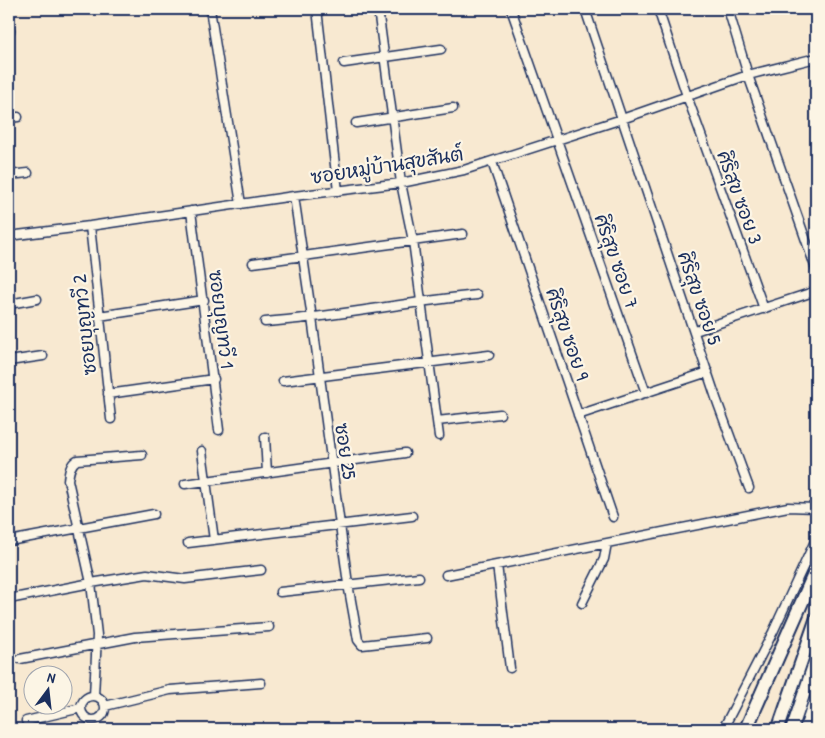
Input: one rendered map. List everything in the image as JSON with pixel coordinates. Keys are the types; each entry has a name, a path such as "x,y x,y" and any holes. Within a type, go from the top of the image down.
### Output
{"highway":[{"path":"807,729 816,702"}],"main road":[{"path":"746,729 816,570"},
{"path":"778,729 816,619"},
{"path":"792,729 816,658"}],"street":[{"path":"210,9 241,204"},
{"path":"318,9 338,190"},
{"path":"378,9 401,183 413,241 422,301 439,436"},
{"name":"ศิริสุข ซอย 7","path":"511,9 646,393"},
{"name":"ศิริสุข ซอย 5","path":"585,9 749,488"},
{"name":"ศิริสุข ซอย 3","path":"658,9 687,96 764,309"},
{"path":"728,9 748,75 816,269"},
{"path":"344,63 441,49"},
{"name":"ซอยหมู่บ้านสุขสันต์","path":"9,236 338,190 401,183 464,170 622,119 748,75 816,58"},
{"path":"356,123 453,108"},
{"path":"9,118 18,117"},
{"name":"ศิริสุข ซอย 9","path":"492,162 613,517"},
{"path":"9,175 28,173"},
{"name":"ซอย 25","path":"294,196 348,584 358,640 360,644 427,638"},
{"name":"ซอยบุญทวี 1","path":"191,211 204,300 219,430"},
{"name":"ซอยบุญทวี 2","path":"90,226 111,419"},
{"path":"253,263 463,234"},
{"path":"695,330 816,291"},
{"path":"265,322 312,318 477,294"},
{"path":"9,304 37,299"},
{"path":"99,316 204,300"},
{"path":"284,382 488,355"},
{"path":"9,361 43,356"},
{"path":"578,415 708,372"},
{"path":"108,394 214,379"},
{"path":"437,421 500,414"},
{"path":"264,438 268,472"},
{"path":"202,451 214,540"},
{"path":"185,484 405,453"},
{"path":"94,696 98,644 91,583 68,480 69,471 74,462 83,459 142,455"},
{"path":"446,575 788,507 816,508"},
{"path":"9,541 154,514"},
{"path":"188,543 412,516"},
{"path":"723,729 773,632 816,539"},
{"path":"582,603 604,559 607,543"},
{"path":"497,565 510,668"},
{"path":"9,599 147,574 186,579 260,570"},
{"path":"280,592 419,577"},
{"path":"20,659 135,637 269,627"},
{"path":"105,706 170,690 261,683"},
{"path":"94,696 101,699 105,706 101,717 94,720 86,718 81,708 86,698 94,696"},
{"path":"26,721 81,708"},
{"path":"94,720 94,729"}]}
